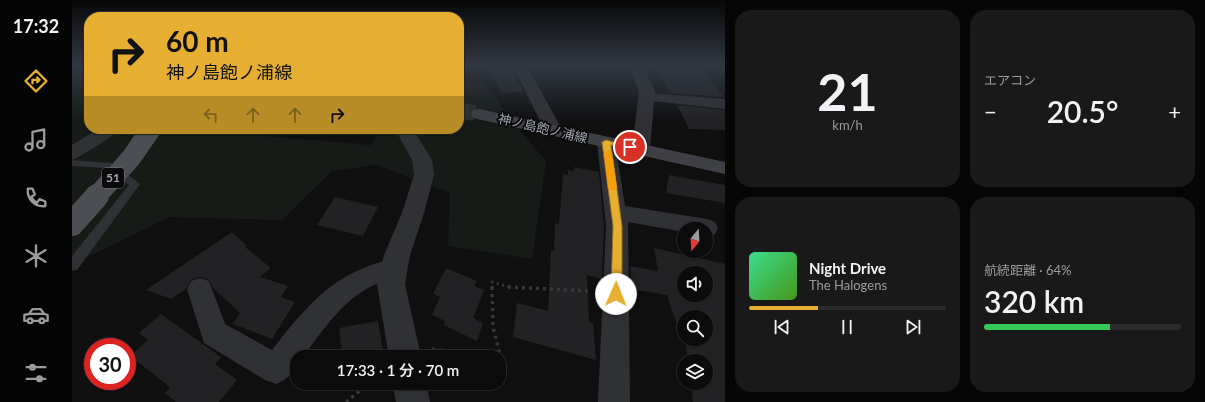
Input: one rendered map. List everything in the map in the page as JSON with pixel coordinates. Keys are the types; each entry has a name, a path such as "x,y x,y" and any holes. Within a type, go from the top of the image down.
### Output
{"main road":[{"name":"神ノ島飽ノ浦線","path":"479,114 725,168"},
{"name":"51","path":"72,224 131,158 148,134"}],"street":[{"path":"530,85 554,131"},
{"path":"641,149 648,97 644,85"},
{"path":"648,97 725,104"},
{"path":"72,154 89,141 102,134"},
{"path":"403,350 391,284 397,255 413,213 424,175 422,160 407,134"},
{"path":"606,142 618,226 614,402"},
{"path":"616,212 677,223"},
{"path":"200,289 214,333 276,369 319,312 346,289 384,269 394,269"},
{"path":"410,390 412,402"}],"lane":[{"path":"72,163 108,165 136,184 72,266"}],"path":[{"path":"498,350 493,336 491,316 492,282 511,288 605,292 616,294"},
{"path":"421,350 439,350"},
{"path":"346,402 361,390"}],"shaded area":[{"path":"72,85 84,85 84,134 243,134 371,145 379,134 464,134 464,85 483,85 495,95 503,110 546,161 532,259 448,246 450,193 377,165 332,171 282,220 169,217 72,265"}],"building":[{"path":"498,85 520,85 524,92 502,93"},
{"path":"665,85 715,85 724,97 670,93"},
{"path":"677,105 725,110 725,130 689,129"},
{"path":"574,167 599,172 604,226 602,279 587,275 589,322 593,323 596,360 513,337 517,303 548,311 551,251 554,251 555,223 559,224 563,174 568,175 568,170 574,171"},
{"path":"669,175 725,185 725,203 666,193"},
{"path":"335,197 378,207 363,236 317,225"},
{"path":"232,232 247,246 245,247 271,268 260,277 288,286 281,297 295,302 272,339 233,324 240,313 213,288 209,280 200,277 191,280 186,289 171,299 146,290"},
{"path":"654,248 677,253 677,258 698,258 725,264 725,402 693,402 692,390 713,390 713,354 687,354 686,346 713,346 713,310 677,310 677,325 667,295 632,289 630,266 658,271"},
{"path":"446,268 477,281 474,286 484,290 473,318 483,323 477,341 444,325 445,321 432,315 440,297 433,294"},
{"path":"161,314 221,357 215,364 237,380 219,402 176,402 165,393 170,387 136,361 136,351 148,340 139,333"},
{"path":"378,321 383,350 341,350 339,328"}],"tunnel":[{"path":"464,111 479,114"}],"slow traffic":[{"path":"608,153 612,188"}],"route":[{"path":"616,294 618,226 606,142 630,147"}]}
